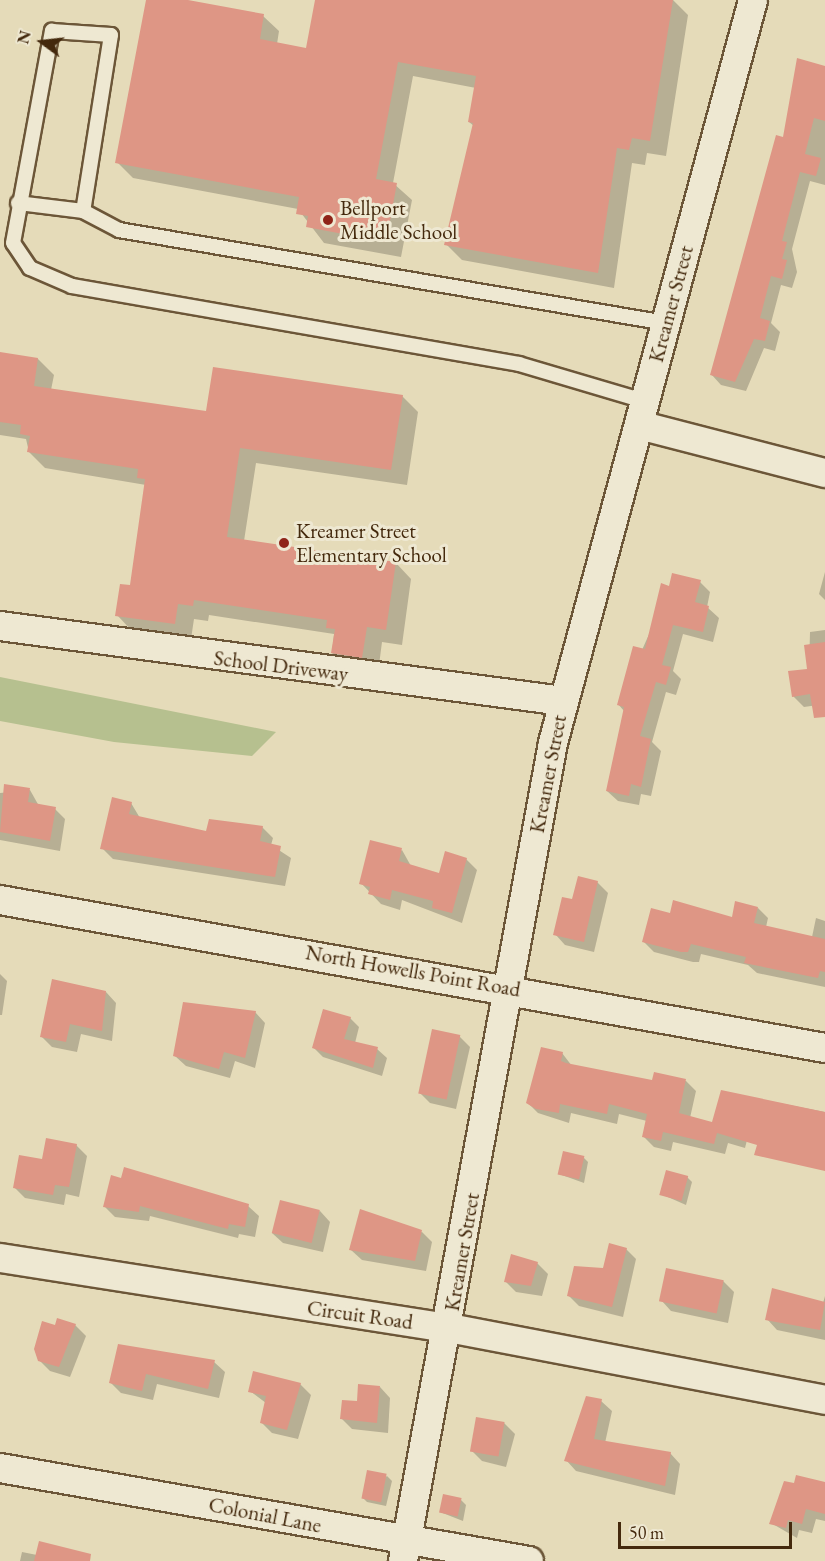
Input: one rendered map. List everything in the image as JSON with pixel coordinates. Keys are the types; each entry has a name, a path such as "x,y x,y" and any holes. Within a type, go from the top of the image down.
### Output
{"street":[{"name":"Kreamer Street","path":"404,1551 449,1328 509,987 563,701 753,0"},
{"path":"641,413 825,473"},
{"name":"School Driveway","path":"1,625 563,701"},
{"name":"North Howells Point Road","path":"0,900 509,987 825,1048"},
{"name":"Circuit Road","path":"0,1258 449,1328 825,1400"},
{"name":"Colonial Lane","path":"0,1468 404,1551 529,1561"}],"lane":[{"path":"83,211 111,35 72,29 52,31 18,203 13,243 30,268 72,286 519,364 641,413"},
{"path":"18,203 83,211 119,230 666,323"}],"green space":[{"path":"0,677 276,732 252,756 114,742 0,721"}],"building":[{"path":"146,0 188,0 264,14 260,39 306,48 315,0 673,0 650,141 632,138 629,150 617,148 598,273 444,245 473,123 468,122 476,76 398,62 376,179 397,183 386,242 306,227 308,216 296,214 299,197 115,163"},
{"path":"797,58 825,66 825,121 814,118 805,154 821,158 816,176 800,172 782,241 787,242 782,259 787,260 782,279 771,276 760,318 770,321 765,341 754,339 735,382 710,375 776,135 783,137"},
{"path":"0,352 38,358 34,386 206,411 213,367 403,395 391,470 240,448 227,537 396,562 386,630 367,627 362,658 331,653 335,629 326,628 327,620 194,600 193,606 178,604 175,624 115,616 120,584 130,585 145,479 137,478 138,469 27,452 30,436 20,434 21,425 0,422"},
{"path":"672,573 701,580 695,602 709,606 703,632 673,625 662,665 671,667 666,685 656,682 640,736 651,739 641,787 631,784 629,796 606,791 624,707 617,705 633,646 645,649 661,583 669,586"},
{"path":"825,642 825,717 814,718 810,694 792,697 788,671 807,669 804,645"},
{"path":"4,784 30,788 28,802 56,807 50,841 0,832"},
{"path":"112,797 132,802 129,814 206,831 209,819 263,826 260,841 281,846 275,877 100,849"},
{"path":"370,840 402,848 399,861 439,873 445,851 467,858 452,913 432,908 433,901 392,890 390,900 368,894 370,887 359,884"},
{"path":"578,876 598,881 584,942 553,935 562,897 572,899"},
{"path":"673,900 732,917 735,901 758,907 754,923 825,939 825,972 820,971 818,978 744,963 746,957 691,944 688,952 681,952 642,942 651,908 670,913"},
{"path":"52,979 106,991 102,1031 70,1024 66,1042 40,1037"},
{"path":"183,1002 256,1011 245,1058 224,1052 219,1069 173,1056"},
{"path":"323,1009 351,1017 344,1039 378,1047 373,1068 312,1048"},
{"path":"432,1029 460,1035 447,1100 418,1094"},
{"path":"541,1047 563,1052 561,1061 566,1063 652,1080 654,1072 686,1079 679,1113 712,1122 721,1090 825,1112 825,1171 754,1155 757,1145 717,1133 714,1144 663,1132 661,1141 642,1137 647,1114 609,1104 607,1114 560,1104 559,1113 536,1109 526,1103"},
{"path":"46,1138 77,1144 69,1187 55,1185 53,1195 13,1188 19,1155 42,1159"},
{"path":"563,1151 584,1156 579,1179 558,1174"},
{"path":"124,1167 249,1204 245,1227 229,1224 228,1229 140,1206 139,1212 103,1207 111,1175 121,1178"},
{"path":"666,1170 688,1176 681,1201 659,1195"},
{"path":"280,1200 320,1210 312,1243 272,1233"},
{"path":"360,1209 422,1230 415,1261 349,1250"},
{"path":"609,1243 627,1248 612,1307 567,1296 574,1266 603,1268"},
{"path":"511,1254 538,1262 531,1286 504,1282"},
{"path":"666,1268 724,1280 717,1314 659,1301"},
{"path":"772,1288 825,1302 820,1330 765,1320"},
{"path":"57,1318 76,1324 59,1367 38,1361 34,1349 42,1321 55,1325"},
{"path":"118,1344 215,1360 208,1389 146,1374 142,1391 109,1383"},
{"path":"253,1371 301,1383 287,1430 260,1423 266,1396 248,1392"},
{"path":"358,1384 380,1386 377,1423 340,1419 342,1400 357,1401"},
{"path":"586,1396 602,1399 594,1439 671,1452 665,1486 564,1461"},
{"path":"476,1417 505,1422 498,1457 470,1451"},
{"path":"367,1470 387,1474 381,1502 361,1498"},
{"path":"796,1475 825,1482 825,1514 806,1509 802,1524 788,1520 786,1528 769,1524 784,1481 794,1483"},
{"path":"443,1494 462,1498 458,1517 439,1513"},
{"path":"39,1541 91,1554 90,1561 34,1561"}],"place":[{"name":"Bellport Middle School","path":"328,220"},
{"name":"Kreamer Street Elementary School","path":"284,543"}]}
